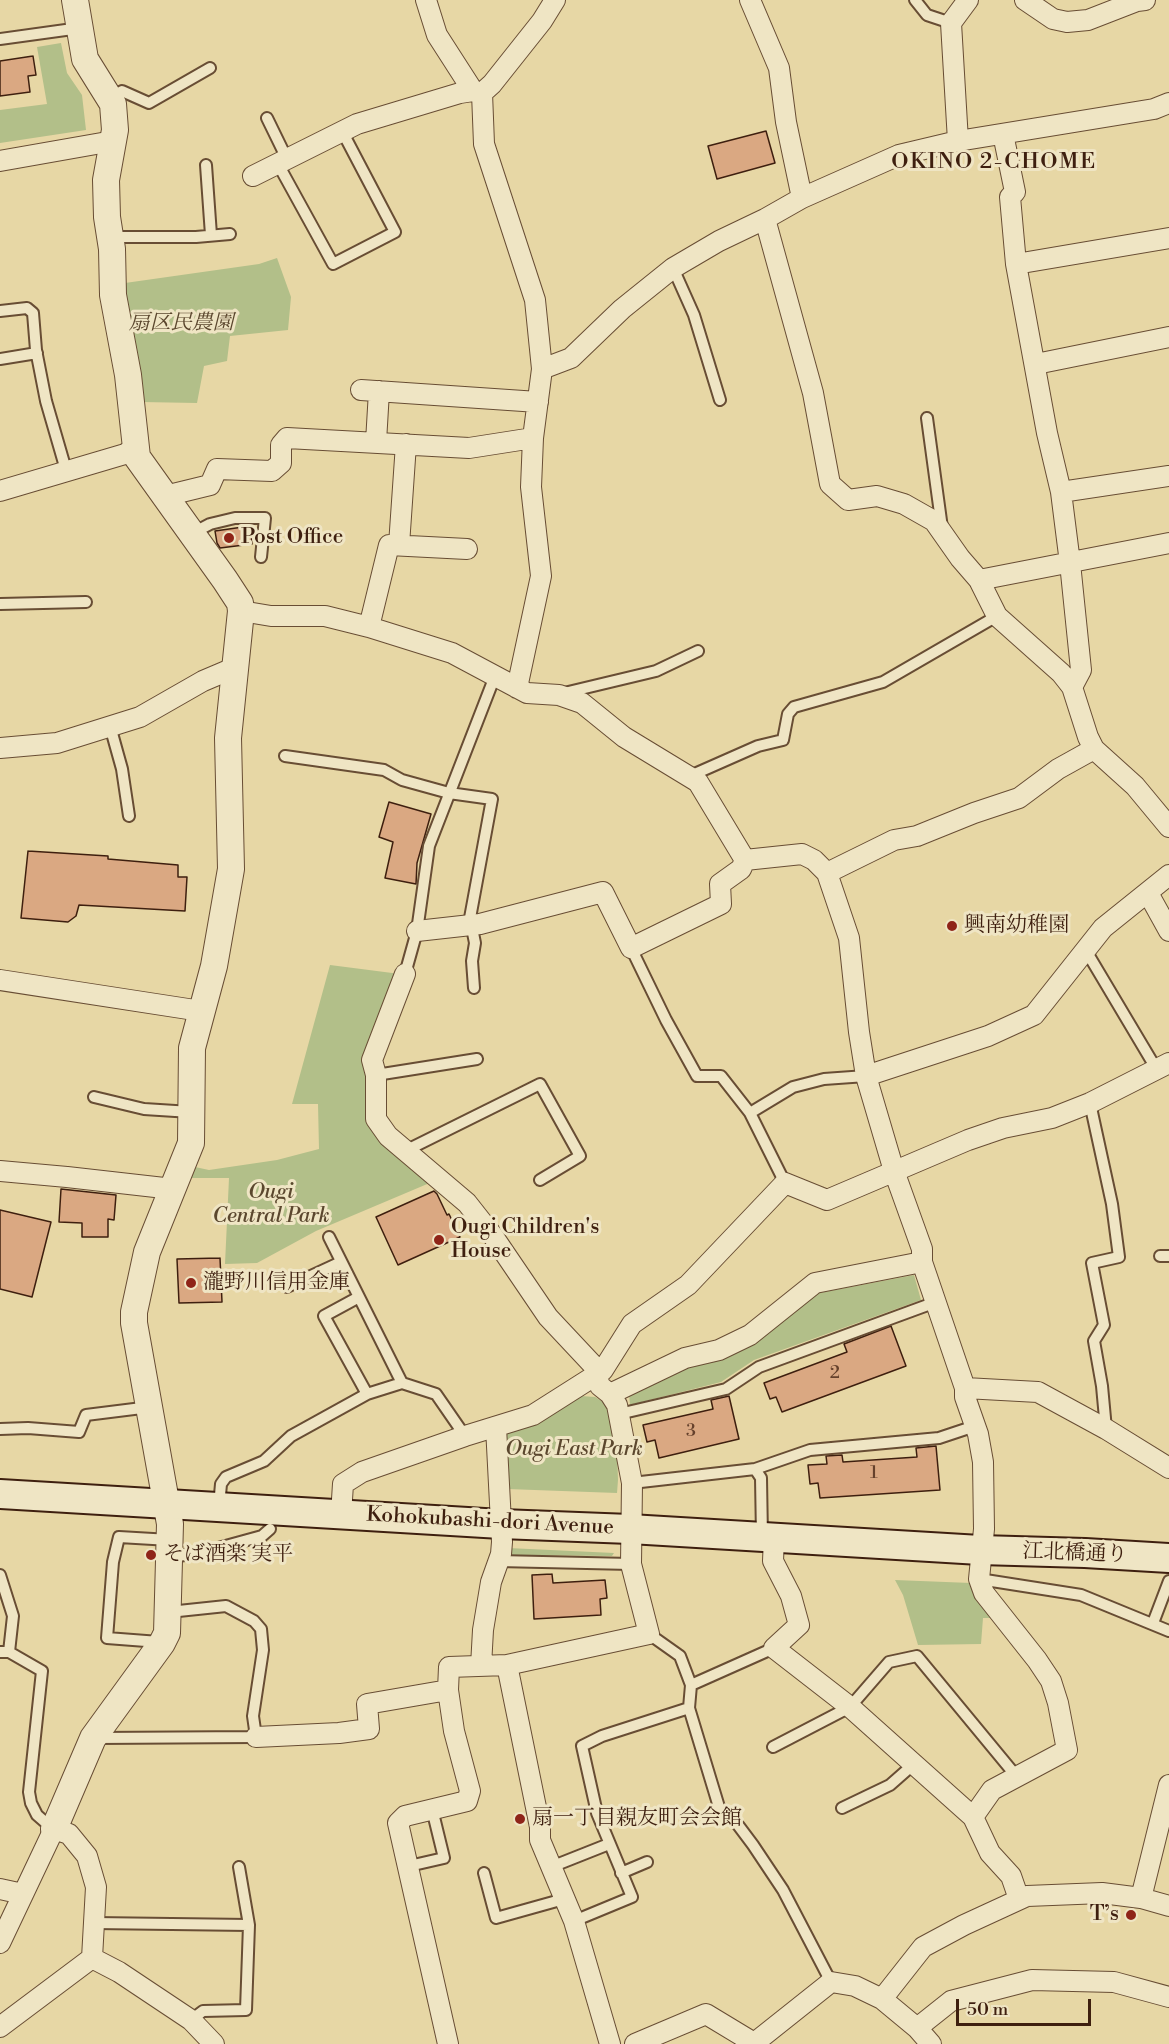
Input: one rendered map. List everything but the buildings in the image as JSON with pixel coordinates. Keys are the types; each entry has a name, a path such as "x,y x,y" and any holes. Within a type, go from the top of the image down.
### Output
{"main road":[{"name":"Kohokubashi-dori Avenue","path":"0,1494 980,1550"},
{"name":"江北橋通り","path":"980,1550 1169,1558"}],"street":[{"path":"0,1943 54,1829 93,1738 167,1633 170,1548 168,1504 134,1323 134,1312 147,1252 191,1143 192,1047 216,955 231,869 228,738 242,610 240,603 193,533 139,462 135,448 128,375 113,295 107,217 106,180 115,130 113,104 87,65 75,0"},
{"path":"426,0 436,35 477,92 484,144 535,300 542,369 533,438 531,487 541,576 517,688"},
{"path":"253,176 357,124 460,93 477,92 492,84 542,21 555,0"},
{"path":"750,0 779,68 786,122 802,198"},
{"path":"958,141 951,23 968,0"},
{"path":"1025,0 1053,19 1067,22 1088,20 1145,0"},
{"path":"542,369 571,357 622,309 673,268 802,198 899,155 958,141 1154,109 1169,103"},
{"path":"1004,134 1015,192 1010,197 1016,264 1047,433 1061,492 1070,563 1081,670 1072,687"},
{"path":"0,161 113,141"},
{"path":"765,219 813,393 830,484 848,500 877,496 904,504 934,521 979,580 997,616 1061,673 1072,687 1094,749 1135,786 1169,827"},
{"path":"1016,264 1169,238"},
{"path":"1036,364 1169,336"},
{"path":"376,442 370,391 538,402"},
{"path":"165,495 210,485 217,469 272,471 280,463 281,445 287,438 469,448 533,438"},
{"path":"399,545 406,444"},
{"path":"0,491 125,454 135,448"},
{"path":"1061,492 1169,476"},
{"path":"979,580 1169,543"},
{"path":"369,627 389,545 467,549"},
{"path":"242,610 271,616 325,616 369,627 452,654 527,693 559,695 582,703 624,737 698,782 745,860"},
{"path":"0,748 57,743 140,717 203,681 236,668"},
{"path":"827,873 894,840 917,836 1019,798 1058,769 1094,749"},
{"path":"745,860 802,854 814,860 827,873 849,938 866,1076 894,1171 922,1249 922,1262 965,1388 965,1396 983,1461 984,1529 980,1550 979,1579 984,1593 1037,1660 1051,1682 1058,1703 1067,1750 992,1790 973,1816"},
{"path":"417,931 472,925 603,892 631,948 721,904 720,884 741,869 745,860"},
{"path":"866,1076 988,1036 1034,1015 1103,928 1169,875"},
{"path":"1148,892 1169,931"},
{"path":"405,974 372,1060 376,1075 376,1119 388,1136 467,1203 493,1236 548,1317 593,1365 600,1386 610,1394 616,1405 632,1483 631,1564 649,1634 507,1665 449,1667 448,1690 454,1731 470,1791 467,1801 405,1816 398,1823 448,2044"},
{"path":"0,980 201,1011"},
{"path":"340,1515 343,1484 362,1472 533,1415 603,1370 632,1324 688,1285 785,1184 827,1200 968,1140 1002,1128 1052,1118 1090,1103 1163,1067"},
{"path":"0,1172 173,1189"},
{"path":"610,1394 684,1358 719,1350 750,1335 815,1283 922,1262"},
{"path":"965,1388 1038,1392 1106,1429 1169,1468"},
{"path":"481,1666 483,1630 491,1582 501,1554 496,1427"},
{"path":"768,1538 773,1561 791,1596 799,1625 774,1647 850,1707 973,1816 990,1852 1011,1876 1019,1899"},
{"path":"507,1665 540,1827 540,1840 573,1921 610,2044"},
{"path":"256,1737 339,1733 369,1729 367,1704 448,1690"},
{"path":"1141,1898 1169,1785"},
{"path":"0,2027 92,1958 96,1887 87,1856 69,1834 54,1829"},
{"path":"0,1889 23,1894"},
{"path":"882,1999 923,1947 1027,1896 1102,1893 1141,1898 1169,1906"},
{"path":"92,1958 119,1972 191,2020 214,2044"},
{"path":"917,2028 951,2001 1032,1980 1114,1982 1169,1997"},
{"path":"635,2044 706,2014 754,2043 831,1982 855,1986 882,1999 917,2028 930,2044"}],"lane":[{"path":"915,0 927,15 951,23"},
{"path":"0,39 80,28"},
{"path":"110,98 122,91 149,103 210,68"},
{"path":"267,118 283,161 333,264 395,232 342,131"},
{"path":"206,165 211,235"},
{"path":"110,237 196,237 230,234"},
{"path":"673,268 694,315 720,400"},
{"path":"0,311 27,308 33,313 37,353 46,401 66,470"},
{"path":"0,359 37,353"},
{"path":"927,418 943,534"},
{"path":"193,533 210,524 235,518 265,518 261,557"},
{"path":"0,604 86,602"},
{"path":"690,776 758,746 783,740 788,714 794,707 883,682 997,616"},
{"path":"559,695 656,671 698,651"},
{"path":"405,974 417,931 429,846 495,676"},
{"path":"110,726 122,769 129,816"},
{"path":"285,756 384,770 402,780 449,793 492,799 470,918 475,943 472,961 474,988"},
{"path":"631,948 666,1020 697,1076 721,1076 750,1113 785,1184"},
{"path":"1085,950 1163,1067"},
{"path":"376,1075 477,1059"},
{"path":"750,1113 793,1087 824,1079 866,1076"},
{"path":"405,1151 540,1084 580,1156 540,1180"},
{"path":"94,1097 144,1109 191,1112"},
{"path":"1090,1103 1112,1204 1119,1257 1092,1263 1104,1325 1094,1341 1102,1386 1106,1429"},
{"path":"329,1237 402,1383"},
{"path":"287,1287 341,1262"},
{"path":"358,1297 324,1316 367,1394"},
{"path":"619,1414 726,1389 759,1367 936,1302"},
{"path":"219,1506 221,1484 226,1477 264,1461 291,1436 367,1394 402,1383 436,1394 465,1436"},
{"path":"0,1430 28,1428 79,1432 86,1415 150,1407"},
{"path":"632,1483 755,1469 810,1450 939,1438 975,1426"},
{"path":"755,1469 761,1478 768,1538"},
{"path":"162,1643 107,1638 113,1562 119,1537 170,1548 210,1550 262,1536 270,1529"},
{"path":"498,1561 631,1564"},
{"path":"0,1575 13,1616 4,1652 42,1671 29,1792 37,1815 54,1829"},
{"path":"979,1579 1081,1595 1169,1631"},
{"path":"1153,1623 1169,1581"},
{"path":"93,1738 256,1737 253,1716 262,1650 261,1629 254,1621 226,1606 168,1612"},
{"path":"649,1634 680,1656 691,1685 689,1708 719,1807 735,1821 783,1890 831,1982"},
{"path":"691,1685 774,1647"},
{"path":"773,1747 850,1707 889,1662 917,1656 1017,1777"},
{"path":"573,1921 632,1897 597,1813 582,1746 602,1736 689,1708"},
{"path":"842,1808 890,1785 915,1763"},
{"path":"409,1866 444,1858 432,1809"},
{"path":"551,1867 609,1844"},
{"path":"621,1873 647,1862"},
{"path":"191,2020 202,2011 246,2010 249,1925 238,1867"},
{"path":"484,1874 496,1918 564,1899"},
{"path":"94,1923 249,1925"}],"green space":[{"path":"61,43 67,73 82,95 86,130 0,143 0,110 47,104 37,47"},
{"name":"扇区民農園","path":"277,258 291,297 288,330 230,336 227,361 204,366 197,403 141,402 125,283 259,264"},
{"name":"Ougi Central Park","path":"330,965 400,974 369,1122 432,1182 316,1231 257,1263 225,1264 229,1178 189,1178 195,1167 209,1170 277,1160 319,1149 318,1104 292,1104"},
{"path":"914,1275 921,1300 754,1360 721,1382 630,1405 629,1394 755,1340 819,1293"},
{"name":"Ougi East Park","path":"581,1396 595,1397 608,1405 617,1450 617,1493 507,1489 505,1434 534,1425"},
{"path":"508,1548 614,1553 612,1556 512,1555"},
{"path":"895,1580 971,1583 994,1618 983,1618 981,1644 918,1645 903,1595"}],"place":[{"name":"Post Office","path":"229,538"},
{"name":"興南幼稚園","path":"952,926"},
{"name":"Ougi Children's House","path":"439,1240"},
{"name":"瀧野川信用金庫","path":"191,1283"},
{"name":"そば酒楽 実平","path":"151,1555"},
{"name":"扇一丁目親友町会会館","path":"520,1819"},
{"name":"T’s","path":"1131,1915"}],"district":[{"name":"OKINO 2-CHOME","path":"994,163"}]}
